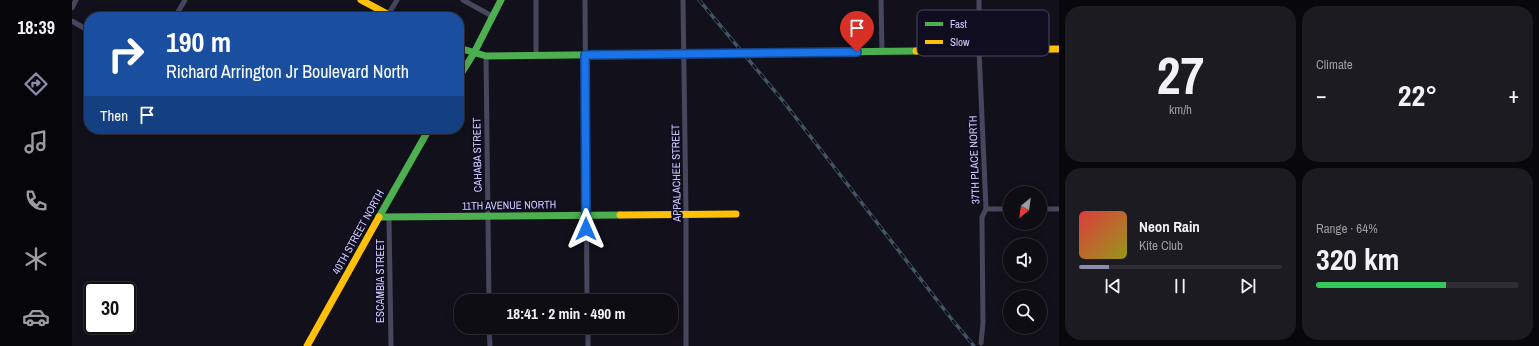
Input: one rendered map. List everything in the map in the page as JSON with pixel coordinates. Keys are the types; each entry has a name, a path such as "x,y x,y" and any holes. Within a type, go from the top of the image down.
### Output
{"street":[{"path":"72,8 76,0"},
{"path":"178,12 185,0"},
{"path":"361,0 383,12"},
{"path":"392,12 397,0"},
{"path":"463,0 492,16"},
{"path":"464,70 501,0"},
{"path":"536,0 536,55"},
{"path":"584,0 587,294"},
{"name":"APPALACHEE STREET","path":"683,0 686,346"},
{"path":"881,0 882,51"},
{"path":"72,21 84,28"},
{"path":"1049,49 1059,49"},
{"path":"464,50 486,56 917,51"},
{"name":"CAHABA STREET","path":"486,56 489,294"},
{"name":"37TH PLACE NORTH","path":"979,56 986,209 982,217 983,323 981,343"},
{"name":"40TH STREET NORTH","path":"307,346 426,134"},
{"path":"986,209 1003,209"},
{"path":"1047,209 1059,209"},
{"name":"11TH AVENUE NORTH","path":"379,217 736,214"},
{"name":"ESCAMBIA STREET","path":"389,217 391,346"},
{"path":"490,334 490,346"},
{"path":"588,334 588,346"}],"railway":[{"path":"699,0 783,101 974,346"}],"traffic: fast":[{"path":"464,69 474,53 501,0"},
{"path":"464,49 486,56 916,51"},
{"path":"379,217 426,134"},
{"path":"379,217 620,215"}],"traffic: slow":[{"path":"361,0 384,12"},
{"path":"1049,49 1059,49"},
{"path":"620,215 736,214"},
{"path":"307,346 379,217"}],"route":[{"path":"586,229 585,55 857,52"}]}
